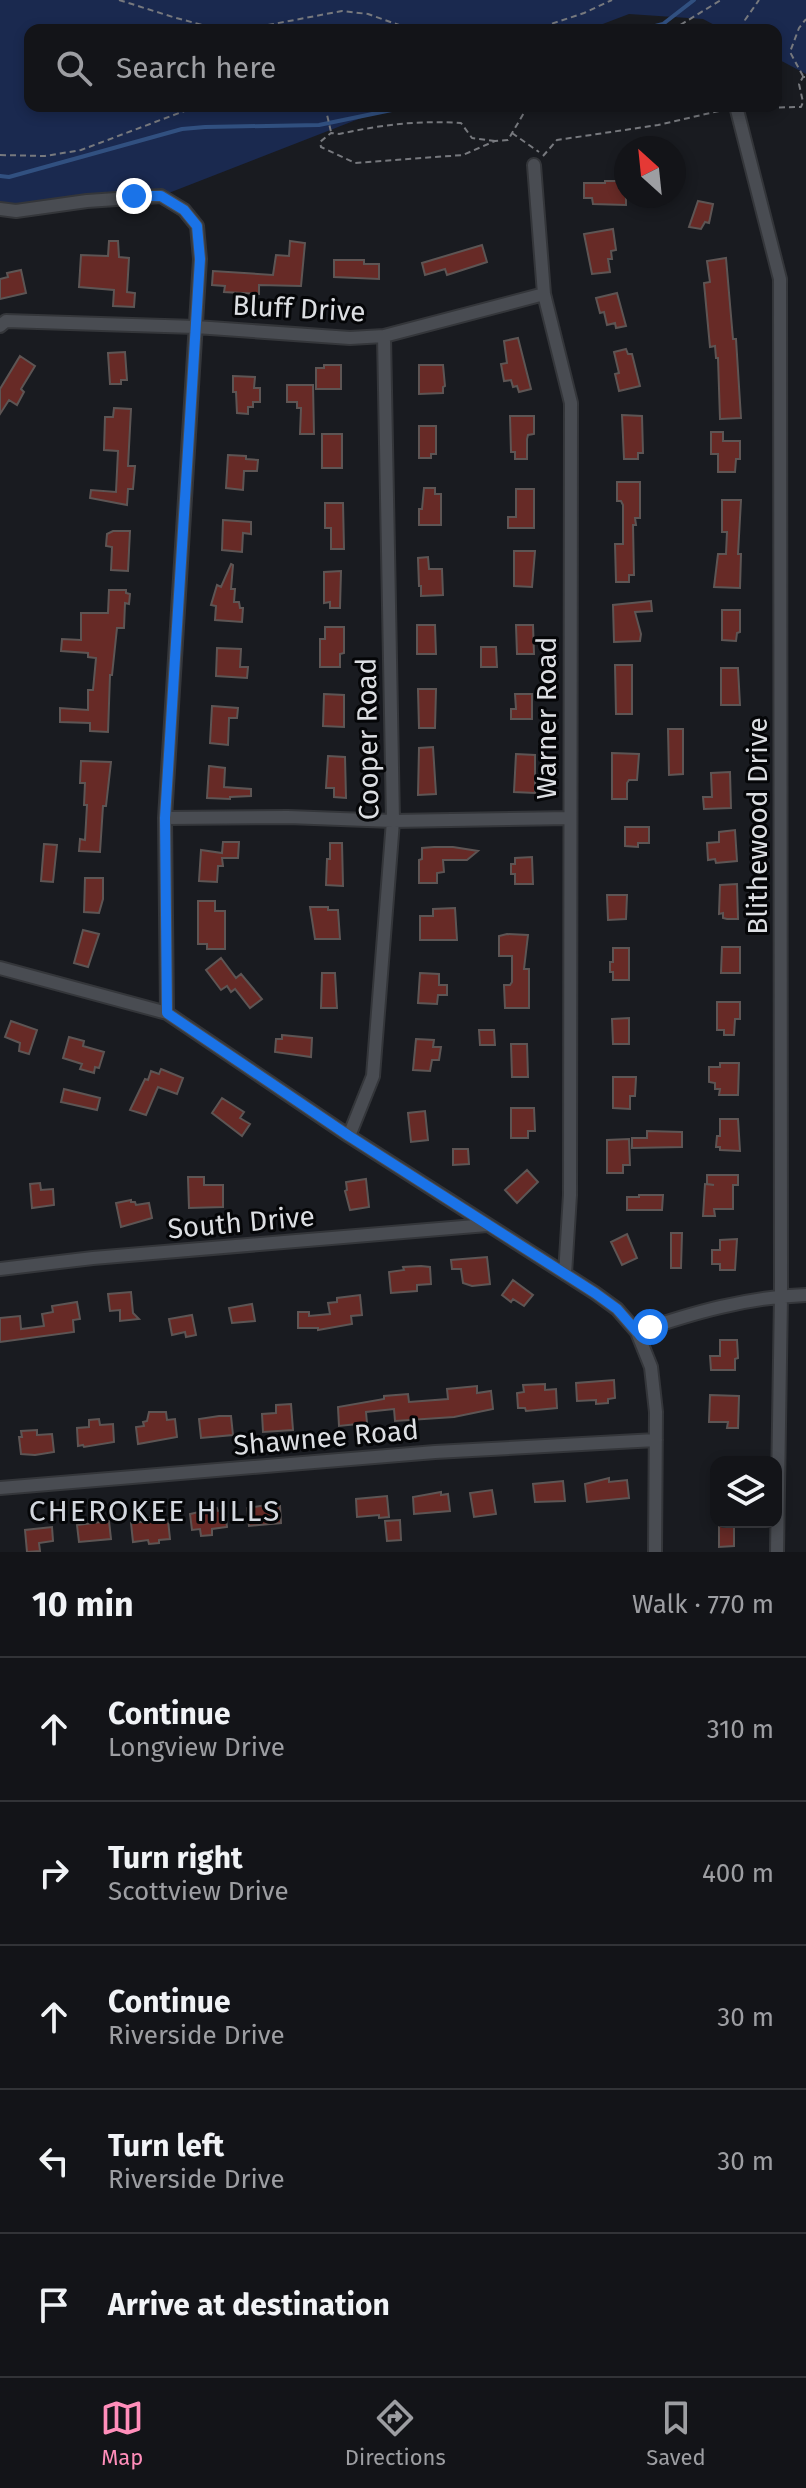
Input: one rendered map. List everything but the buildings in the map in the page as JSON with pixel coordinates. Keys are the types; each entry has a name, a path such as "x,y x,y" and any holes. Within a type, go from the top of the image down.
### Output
{"street":[{"name":"Blithewood Drive","path":"737,112 780,279 781,1296 777,1552"},
{"name":"Warner Road","path":"534,165 544,294 571,403 570,1195 565,1274"},
{"path":"0,209 16,211 103,199 161,196 184,210 197,226 200,259 165,818 167,1013"},
{"name":"Bluff Drive","path":"0,326 6,321 196,327 350,338 384,336 544,294"},
{"name":"Cooper Road","path":"349,1136 373,1076 393,821 384,336"},
{"path":"165,818 288,817 393,821 570,818"},
{"path":"0,968 167,1013 349,1136 617,1309 637,1332 651,1367 656,1412 655,1552"},
{"name":"South Drive","path":"0,1269 93,1258 487,1225"},
{"path":"637,1332 706,1309 781,1296 806,1295"},
{"name":"Shawnee Road","path":"0,1488 435,1452 656,1440"}],"path":[{"path":"119,0 199,24"},
{"path":"549,24 612,0"},
{"path":"682,24 721,0"},
{"path":"744,24 759,0"},
{"path":"272,24 342,11 368,14 396,24"},
{"path":"782,108 801,107 803,102 799,84 805,77 790,52 806,19"},
{"path":"0,155 45,156 81,150 182,112"},
{"path":"326,112 331,133"},
{"path":"495,141 463,155 355,163 321,147 320,142 331,133 434,121 461,123 472,138 508,140 524,112"},
{"path":"512,133 543,155 557,140 658,125 714,112"}],"shaded area":[{"path":"0,0 806,0 806,74 782,61 782,24 713,24 703,19 629,14 603,24 24,24 24,112 377,112 161,196 0,209"}],"waterway":[{"path":"663,24 694,0"},
{"path":"0,176 9,177 182,129 319,125 382,112"}],"district":[{"name":"CHEROKEE HILLS","path":"155,1511"}],"route":[{"path":"134,196 161,196 184,210 197,226 200,259 165,818 167,1013 349,1136 595,1293 617,1309 637,1332 650,1327"}]}
